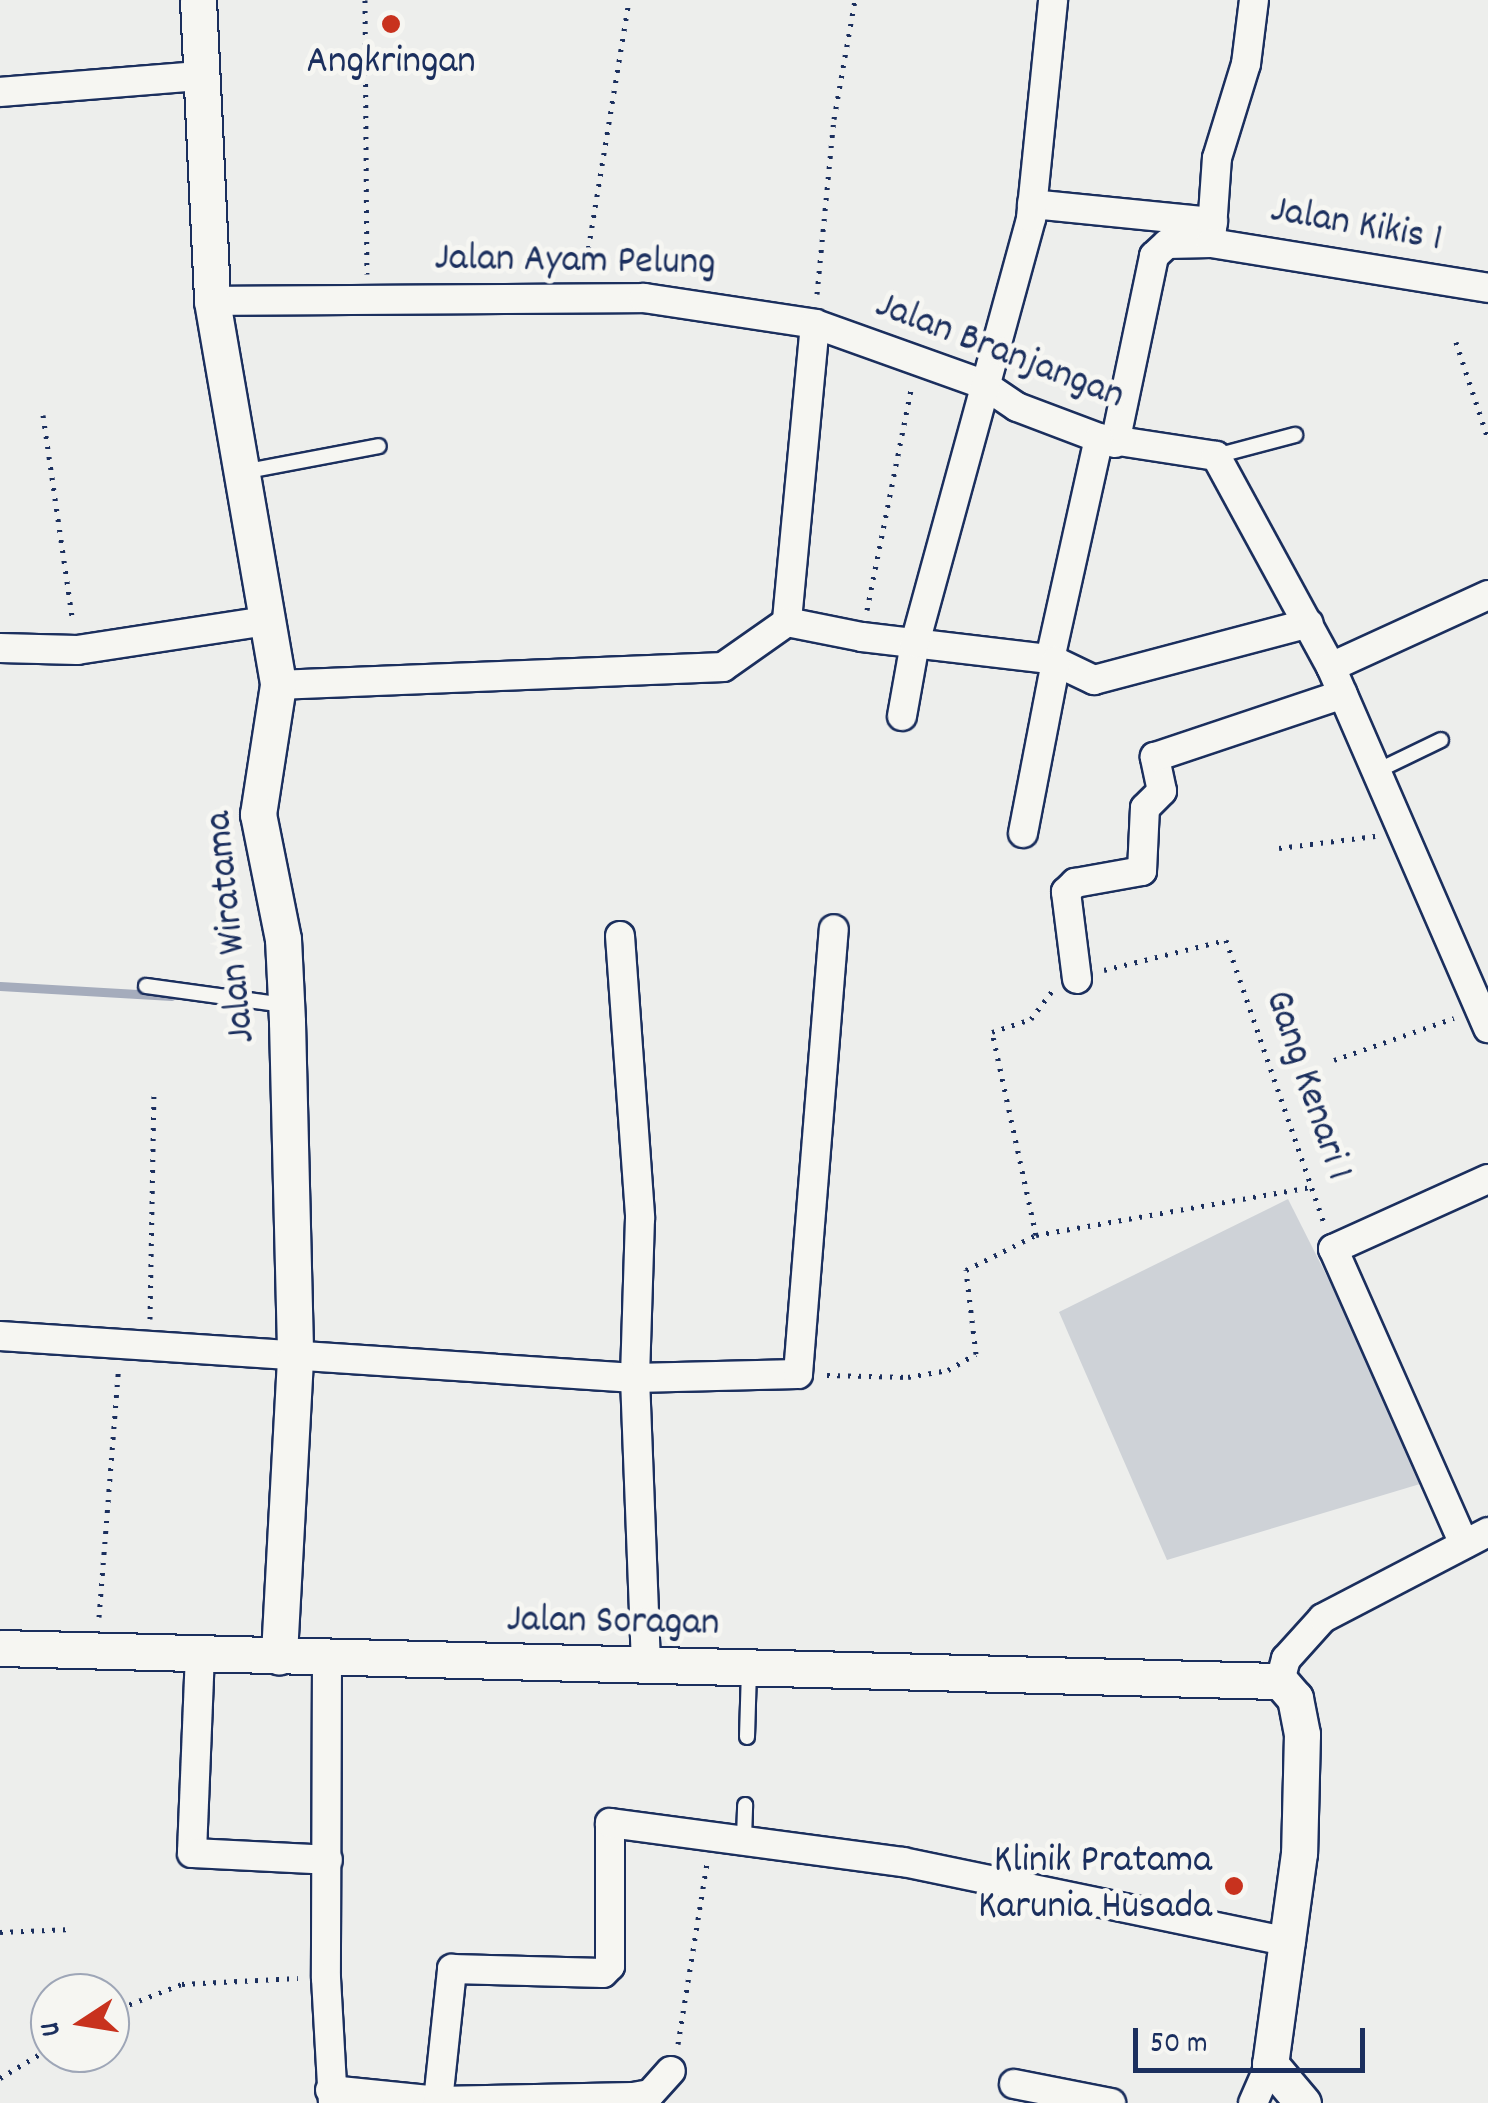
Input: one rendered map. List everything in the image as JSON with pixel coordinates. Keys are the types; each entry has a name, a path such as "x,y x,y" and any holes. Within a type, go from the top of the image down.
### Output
{"street":[{"name":"Jalan Wiratama","path":"198,0 198,76 212,301 278,685 258,814 283,939 295,1359 279,1657"},
{"path":"902,716 915,643 1032,204 1053,0"},
{"path":"1212,232 1217,158 1246,64 1254,0"},
{"path":"0,92 198,76"},
{"path":"1032,204 1212,232"},
{"path":"1023,833 1053,660 1154,256 1167,244 1212,232"},
{"name":"Jalan Kikis 1","path":"1212,232 1488,288"},
{"name":"Jalan Ayam Pelung","path":"212,301 580,297 694,302 815,324"},
{"path":"787,622 815,324"},
{"name":"Jalan Branjangan","path":"815,324 983,384 1017,408 1107,441 1216,456"},
{"path":"1216,456 1331,667 1484,1019"},
{"path":"1331,667 1488,595"},
{"path":"0,648 78,650 266,621"},
{"path":"278,685 723,667 787,622 862,637 1053,660 1094,680 1309,622"},
{"path":"1077,978 1066,892 1076,883 1142,871 1146,808 1162,794 1155,757 1343,694"},
{"path":"0,1336 295,1359 635,1378 798,1374 834,930"},
{"path":"620,936 640,1218 635,1378 646,1668"},
{"path":"1254,2103 1270,2064 1291,1942 1302,1734 1295,1698 1280,1682 1286,1659 1323,1618 1476,1538 1334,1249 1488,1178"},
{"name":"Jalan Soragan","path":"0,1648 200,1652 327,1660 1280,1682"},
{"path":"200,1652 192,1853 328,1860"},
{"path":"327,1660 326,1978 332,2097 438,2101 633,2097 650,2094 671,2071"},
{"path":"438,2101 452,1969 603,1973 610,1966 610,1823 902,1862 1291,1942"},
{"path":"1270,2064 1303,2103"},
{"path":"1014,2084 1111,2103"}],"lane":[{"path":"1216,456 1295,436"},
{"path":"241,472 379,446"},
{"path":"1376,771 1440,740"},
{"path":"146,986 286,1005"},
{"path":"747,1738 749,1669"},
{"path":"744,1838 745,1805"}],"path":[{"path":"366,0 367,297"},
{"path":"580,297 629,0"},
{"path":"815,324 834,119 855,0"},
{"path":"1456,342 1488,439"},
{"path":"862,637 917,358"},
{"path":"43,416 78,650"},
{"path":"1279,848 1403,832"},
{"name":"Gang Kenari 1","path":"1077,978 1226,940 1334,1249"},
{"path":"1036,1234 992,1032 1031,1019 1054,988 1077,978"},
{"path":"1334,1060 1484,1019"},
{"path":"149,1347 154,1096"},
{"path":"798,1374 908,1377 962,1362 976,1354 966,1270 1036,1234 1312,1188"},
{"path":"99,1650 119,1345"},
{"path":"671,2071 711,1835"},
{"path":"0,1932 72,1929"},
{"path":"130,2002 146,1994 218,1978 326,1978"},
{"path":"0,2078 30,2060"}],"shaded area":[{"path":"1288,1199 1430,1481 1167,1560 1059,1312"}],"waterway":[{"path":"0,986 172,996"}],"place":[{"name":"Angkringan","path":"391,24"},
{"name":"Klinik Pratama Karunia Husada","path":"1234,1886"}]}
